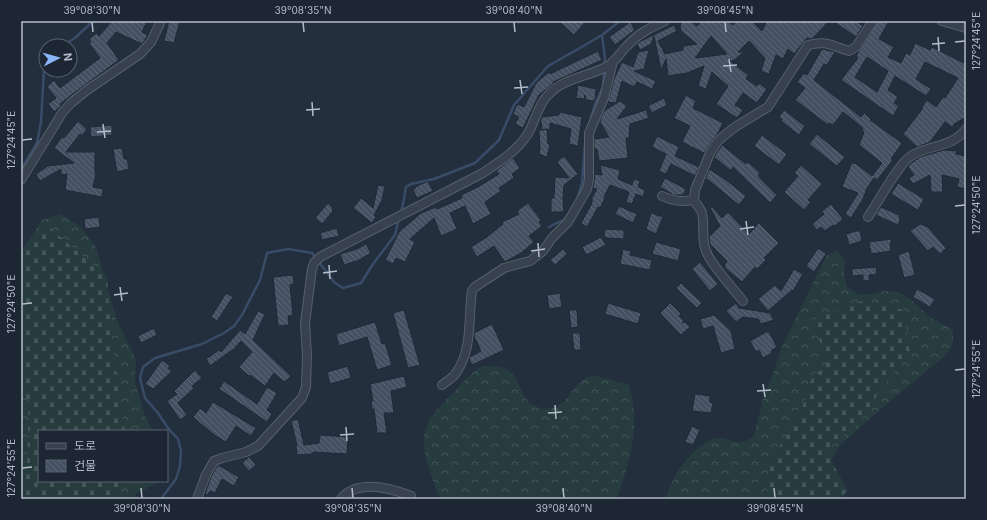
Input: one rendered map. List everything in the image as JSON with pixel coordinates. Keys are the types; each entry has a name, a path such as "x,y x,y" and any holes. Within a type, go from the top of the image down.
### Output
{"street":[{"path":"21,180 62,113 87,90 148,47 161,21"},
{"path":"197,499 206,475 214,461 246,452 258,446 302,398 306,387 307,356 305,323 312,269 317,260 483,173 506,158 527,135 543,100 548,94 569,81 608,65 641,33 665,21"},
{"path":"743,301 706,253 702,212 694,200 695,190 710,154 718,141 730,130 768,107 808,45 817,42 827,43 849,51 856,47 873,21"},
{"path":"942,21 966,28"},
{"path":"442,385 455,374 461,366 466,351 469,334 472,291 475,287 504,268 530,261 544,251 549,242 568,222 587,189 589,179 589,133 604,98 608,65"},
{"path":"868,217 906,160 918,153 946,145 956,139 966,129"},
{"path":"662,196 682,202 694,200"},
{"path":"341,499 347,493 356,489 378,487 399,491 410,496"}],"green space":[{"path":"61,214 81,227 96,247 116,318 136,360 135,382 145,416 152,430 38,430 38,482 160,482 138,492 132,499 21,499 21,252 42,220"},
{"path":"46,225 107,276 113,354 125,430 38,430 38,482 122,482 114,499 21,499 21,473 27,464 29,402 21,391 21,261 30,242"},
{"path":"837,250 845,261 844,274 847,287 858,294 872,294 885,291 899,292 910,299 930,317 953,330 953,344 946,355 839,446 821,481 836,499 666,499 673,481 684,462 707,441 716,438 723,438 743,442 754,436 763,399 781,349 826,256"},
{"path":"864,300 903,310 910,353 884,384 861,421 826,451 848,491 838,499 767,499 769,462 799,418 811,380 827,362 812,320"},
{"path":"482,366 499,367 509,371 514,376 528,402 541,408 559,406 585,378 597,376 629,385 634,415 634,429 630,456 617,499 441,499 433,480 426,455 424,435 431,418 437,410 470,375"}],"building":[{"path":"112,21 147,21 142,32 148,35 142,44 116,32 107,43 119,60 60,104 62,105 54,112 48,104 56,98 47,87 54,80 60,88 73,78 78,78 78,74 100,58 89,43 91,42 89,39 97,33 99,36"},
{"path":"169,21 180,21 174,43 164,41"},
{"path":"559,21 586,21 574,35"},
{"path":"683,21 690,21 697,26 701,21 728,21 733,25 736,21 752,21 762,31 767,21 829,21 813,38 807,38 794,54 788,49 783,59 776,55 769,74 761,71 765,58 749,41 738,52 744,52 733,61 729,60 748,75 746,79 757,86 759,83 767,89 757,103 743,93 735,105 743,110 737,118 716,104 728,86 712,72 706,89 698,86 704,66 687,73 668,76 666,59 661,70 654,36 651,44 640,50 637,44 639,42 674,25 677,31 658,41 665,54 683,50 683,46 697,44 681,31 680,25","holes":["711,36 727,54 695,58"]},
{"path":"833,21 856,21 863,26 856,37"},
{"path":"878,21 889,21 879,39 894,47 888,57 901,63 906,53 910,55 915,43 930,50 932,47 966,64 966,117 954,124 952,127 945,122 930,142 917,147 903,134 923,108 922,107 927,100 936,107 943,97 945,98 958,78 925,62 916,79 931,89 926,96 895,76 888,90 898,97 894,103 899,106 893,116 841,80 858,58 856,56","holes":["867,57 888,71 877,92 855,77"]},
{"path":"630,22 635,30 615,45 609,37"},
{"path":"822,49 835,52 827,65 824,64 814,80 861,117 864,113 871,119 870,120 902,143 891,159 893,160 877,180 874,178 867,188 863,199 851,218 845,214 858,193 842,187 852,162 872,176 882,163 859,145 864,132 862,130 863,128 843,112 833,125 829,123 828,125 795,100 805,88 797,82 804,73 807,75"},
{"path":"649,50 644,69 634,71 656,81 652,89 637,82 634,87 622,81 616,103 608,102 614,79 622,62 633,67 638,52"},
{"path":"598,51 602,60 553,82 555,82 539,95 523,128 515,124 519,117 513,114 517,104 524,107 536,83 549,72 550,74"},
{"path":"578,85 596,89 595,101 586,100 585,95 584,99 576,98"},
{"path":"686,95 696,101 693,108 723,123 704,153 682,142 690,126 674,118"},
{"path":"664,98 667,105 652,113 648,106"},
{"path":"620,101 627,106 617,119 646,110 649,118 630,124 629,138 626,138 628,158 599,161 597,149 594,149 594,139 609,137 600,122 601,118 604,111"},
{"path":"784,110 805,126 799,135 781,121 782,119 779,117"},
{"path":"560,112 582,117 578,146 569,144 571,129 550,123 550,129 542,130 540,121 542,117 559,115"},
{"path":"78,121 87,129 82,136 80,134 66,152 95,152 96,174 93,187 103,189 102,197 65,190 67,174 61,175 61,169 40,181 36,174 48,166 74,163 54,148 62,137 64,138"},
{"path":"112,125 112,135 91,137 90,127"},
{"path":"547,129 548,144 550,144 547,157 539,154 539,130"},
{"path":"817,134 845,157 837,166 809,144"},
{"path":"762,135 787,154 779,165 754,146"},
{"path":"657,136 679,147 675,156 699,167 695,176 671,164 666,174 659,171 666,154 652,147"},
{"path":"722,145 746,164 748,162 760,173 758,175 760,178 777,195 770,203 733,167 731,171 714,157"},
{"path":"122,148 124,159 127,159 129,169 117,172 113,149"},
{"path":"944,150 957,151 956,154 966,156 966,189 957,187 959,179 942,175 943,192 931,192 930,175 913,184 909,178 914,175 908,167 910,164 920,157"},
{"path":"564,156 578,174 564,185 564,212 551,212 551,198 554,198 555,177 569,178 557,162"},
{"path":"513,158 520,168 512,174 514,178 499,188 501,191 485,202 491,214 473,224 465,206 450,213 457,229 441,236 434,218 410,239 415,242 405,262 396,258 393,264 385,260 399,232 421,213 436,207 437,209 462,198 461,195 478,187 499,174 496,171"},
{"path":"600,165 620,170 618,179 632,185 634,179 640,181 638,187 645,190 643,197 636,194 632,204 626,202 629,192 610,185 600,208 598,207 587,227 581,223 592,203 592,198 597,189 593,188 595,174 602,175"},
{"path":"801,165 822,184 808,200 811,202 804,210 784,192 798,176 794,173"},
{"path":"709,169 746,196 739,205 707,179 705,181"},
{"path":"665,178 686,189 683,195 674,195 660,187"},
{"path":"428,181 433,191 417,198 413,190 417,186"},
{"path":"898,183 924,199 918,210 891,194"},
{"path":"378,185 385,186 382,200 374,215 376,217 372,223 353,208 361,198 373,208"},
{"path":"328,203 332,207 333,211 322,224 315,218"},
{"path":"528,203 541,220 539,222 542,226 529,236 534,242 521,253 505,262 494,246 477,257 471,247 487,237 503,224 502,222 519,214 517,211"},
{"path":"831,204 843,219 835,226 833,225 825,231 821,227 817,230 812,224 824,214 822,211"},
{"path":"619,206 637,214 633,223 615,214"},
{"path":"712,207 722,218 728,212 749,234 759,223 779,243 764,258 766,260 757,269 755,267 742,282 725,268 727,261 710,244 709,237 720,226 710,208"},
{"path":"881,207 899,215 900,220 898,225 876,215"},
{"path":"651,213 663,217 656,234 646,229"},
{"path":"99,217 100,227 85,229 84,219"},
{"path":"920,224 928,227 946,248 940,254 933,247 928,251 910,231"},
{"path":"337,228 339,236 322,240 320,233"},
{"path":"605,229 624,230 624,239 607,238 604,236"},
{"path":"860,231 862,241 849,245 846,234"},
{"path":"601,237 606,245 586,255 582,247"},
{"path":"892,239 890,244 891,251 871,254 869,242"},
{"path":"656,242 681,249 678,261 652,254"},
{"path":"366,244 371,253 359,260 344,265 340,254 357,249"},
{"path":"818,248 826,254 814,272 806,266"},
{"path":"563,249 567,254 555,265 550,260"},
{"path":"623,249 631,251 630,255 652,260 650,270 620,264"},
{"path":"909,251 915,275 904,278 898,255"},
{"path":"700,262 718,284 710,291 692,269"},
{"path":"876,267 877,274 869,275 870,280 863,281 863,275 852,276 852,269"},
{"path":"794,269 803,274 793,291 792,290 768,311 758,299 775,285 781,291"},
{"path":"293,275 294,284 290,285 293,315 288,316 289,325 278,326 273,277"},
{"path":"681,283 702,303 697,308 676,288"},
{"path":"917,289 935,299 930,307 913,297"},
{"path":"226,293 233,297 217,321 211,317"},
{"path":"560,293 562,307 549,309 547,295"},
{"path":"608,303 641,313 638,324 605,314"},
{"path":"670,303 681,314 679,316 684,321 682,323 685,322 690,327 681,335 660,313"},
{"path":"736,303 739,308 770,313 774,320 761,324 758,319 743,317 736,322 726,311"},
{"path":"404,310 420,365 408,368 393,313"},
{"path":"569,310 577,310 578,327 571,328"},
{"path":"258,311 265,314 253,340 291,376 286,381 283,381 274,373 265,386 250,375 249,376 239,367 252,352 241,341 233,350 210,366 206,359 219,350 221,352 240,330 245,334"},
{"path":"714,315 731,331 735,349 721,353 713,326 703,329 700,319"},
{"path":"375,322 382,344 385,343 392,365 377,370 367,337 339,346 336,334"},
{"path":"492,324 504,350 472,365 469,359 470,357 481,351 474,333"},
{"path":"154,328 157,335 141,343 138,336"},
{"path":"766,332 769,332 777,347 771,351 772,353 763,358 759,350 756,352 750,341"},
{"path":"572,333 580,333 581,350 574,350"},
{"path":"162,360 170,366 168,368 172,371 153,389 145,384"},
{"path":"348,366 351,378 330,384 327,372"},
{"path":"195,370 202,378 192,386 194,388 178,403 187,415 180,420 167,401 177,394 174,391"},
{"path":"404,376 407,387 391,391 394,413 384,413 387,433 377,433 374,409 372,409 371,401 373,401 370,384"},
{"path":"224,381 257,404 267,387 277,393 267,410 272,414 267,422 219,389"},
{"path":"695,394 710,396 710,402 713,403 711,413 692,411"},
{"path":"213,402 256,428 251,436 236,426 226,442 213,434 193,417 200,408 206,413"},
{"path":"298,419 304,445 319,443 320,435 348,437 347,454 313,452 313,454 297,455 297,445 291,421"},
{"path":"692,426 700,430 693,445 685,442"},
{"path":"249,457 256,465 249,471 242,463"},
{"path":"218,465 239,477 234,486 222,479 215,493 210,491 208,495 205,494 211,477"}],"waterway":[{"path":"75,38 93,21"},
{"path":"401,213 406,187 411,184 434,179 475,163 499,140 514,105 548,66 602,35 620,21"},
{"path":"590,121 595,104 603,87 605,58 602,35"},
{"path":"21,170 37,143 41,122 44,78"},
{"path":"577,200 582,183 585,144"},
{"path":"549,227 565,219 567,216"},
{"path":"161,499 176,479 180,466 181,451 178,439 145,398 140,378 143,367 155,358 202,344 234,326 242,315 260,280 267,253 288,249 312,253 334,282 343,288 361,283 395,235 399,218"}]}
